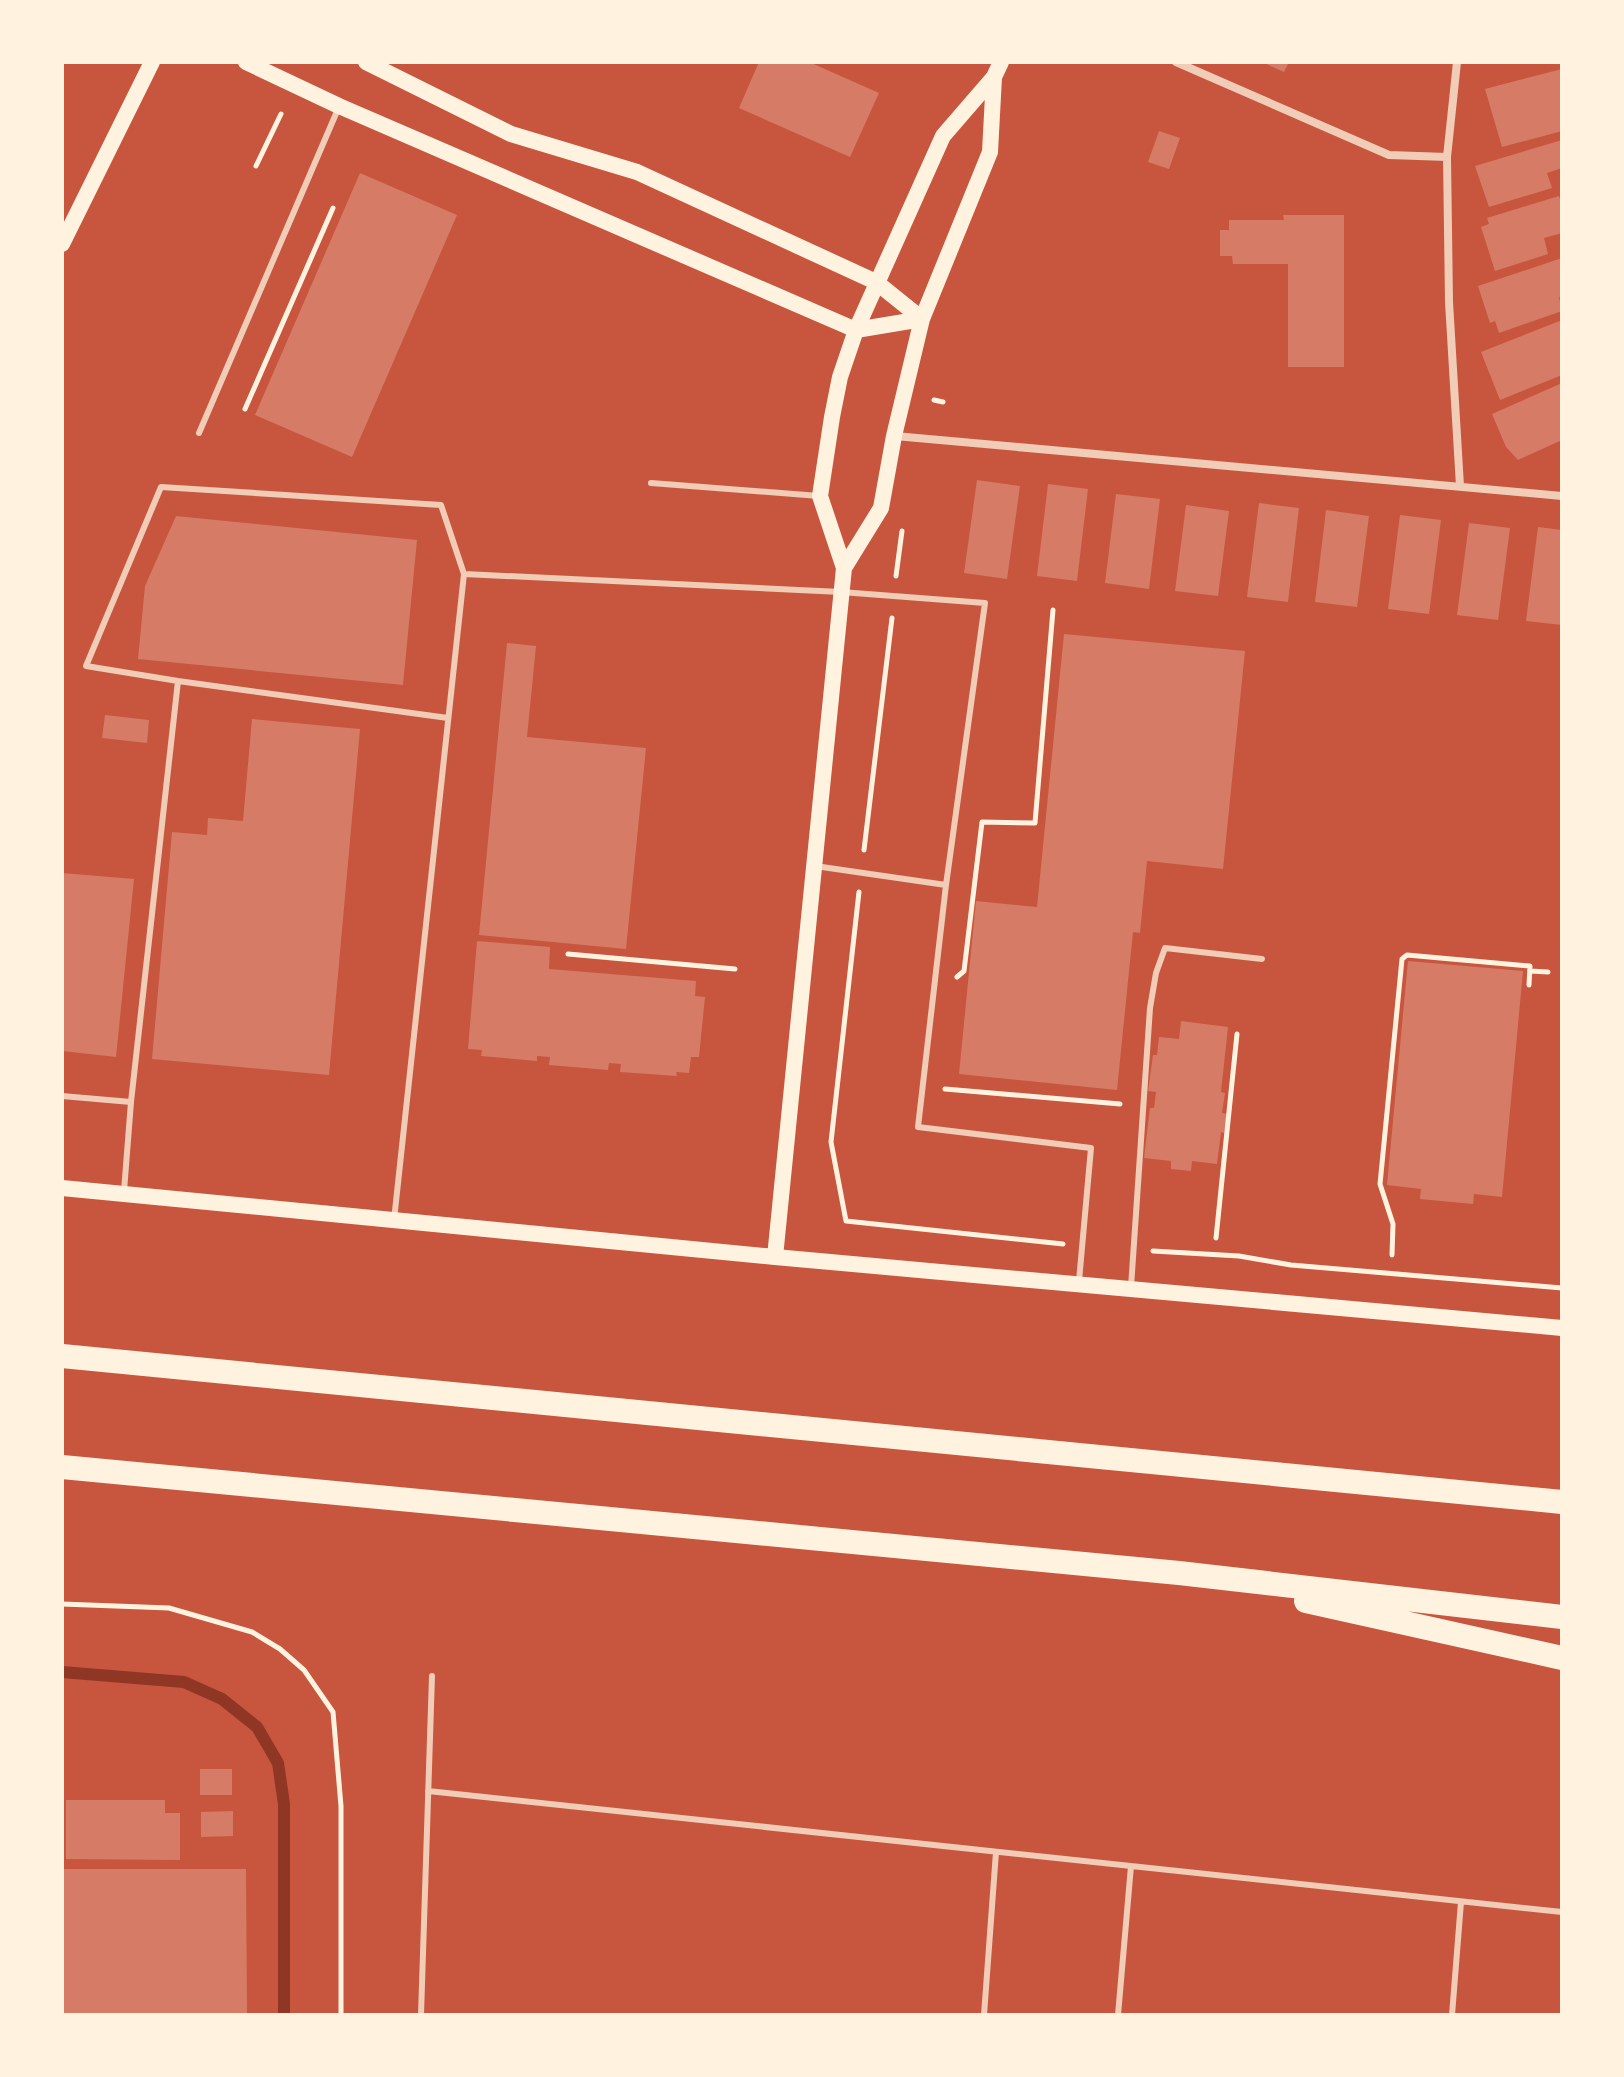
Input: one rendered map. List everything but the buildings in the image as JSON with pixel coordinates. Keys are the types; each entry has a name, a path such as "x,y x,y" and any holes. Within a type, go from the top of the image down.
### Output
{"highway":[{"path":"62,1356 1562,1502"},
{"path":"62,1467 1179,1573 1562,1617"},
{"path":"1179,1573 1562,1658"}],"main road":[{"path":"62,244 152,62"},
{"path":"246,62 339,106 856,330 922,319"},
{"path":"366,62 511,134 637,172 876,282 922,319"},
{"path":"844,568 820,496 840,377 876,282 943,136 997,70"},
{"path":"775,1257 844,568 881,508 894,436 922,319 990,152 997,70"},
{"path":"62,1188 775,1257 1562,1328"}],"street":[{"path":"1176,62 1389,155 1447,157"},
{"path":"1457,62 1447,157 1449,302 1460,486"},
{"path":"894,436 1562,496"}],"lane":[{"path":"199,433 339,106"},
{"path":"651,483 820,496"},
{"path":"394,1220 464,574 441,505 161,487 86,666 448,718"},
{"path":"464,574 841,592 985,603 946,885 918,1127 1091,1148 1079,1285"},
{"path":"124,1194 131,1102 178,681"},
{"path":"814,866 946,885"},
{"path":"1131,1290 1150,1008 1156,973 1165,948 1262,959"},
{"path":"62,1096 131,1102"},
{"path":"421,2015 432,1676"},
{"path":"428,1791 1562,1912"},
{"path":"984,2015 996,1852"},
{"path":"1118,2015 1131,1866"},
{"path":"1452,2015 1461,1902"}],"path":[{"path":"256,166 281,114"},
{"path":"245,409 333,208"},
{"path":"934,400 943,402"},
{"path":"903,517 831,1142 846,1221 1082,1246"},
{"path":"954,979 964,971 982,822 1035,823 1053,610"},
{"path":"568,954 735,969"},
{"path":"1392,1255 1393,1224 1380,1184 1402,959 1407,955 1530,966 1529,985"},
{"path":"1530,971 1548,972"},
{"path":"1216,1238 1237,1034"},
{"path":"944,1089 1120,1104"},
{"path":"1133,1249 1239,1256 1291,1265 1562,1288"},
{"path":"62,1604 169,1608 252,1632 280,1649 304,1670 333,1712 341,1806 341,2015"}],"waterway":[{"path":"62,1672 184,1682 222,1699 257,1727 278,1763 284,1804 284,2015"}]}
